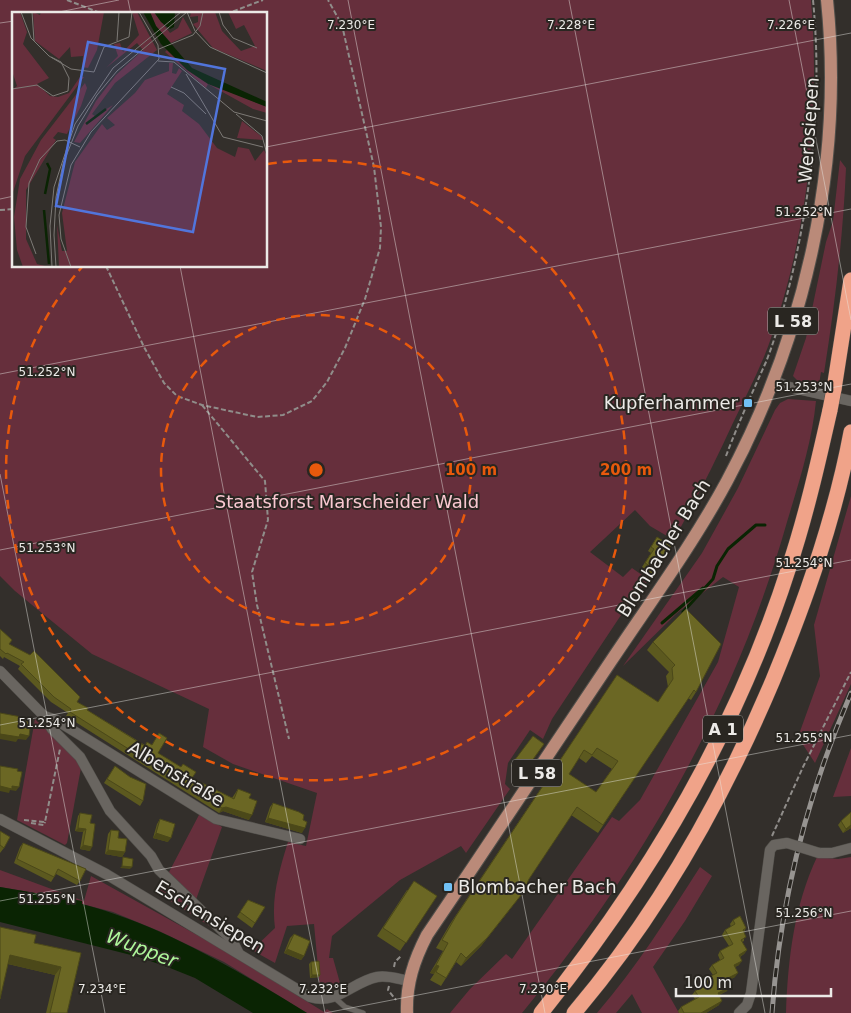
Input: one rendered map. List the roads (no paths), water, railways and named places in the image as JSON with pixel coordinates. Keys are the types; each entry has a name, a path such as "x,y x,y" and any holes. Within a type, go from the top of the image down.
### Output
{"highway":[{"name":"A 1","path":"542,1013 595,944 642,874 697,780 732,711 769,623 789,567 808,504 830,410 851,280"},
{"name":"A 1","path":"574,1013 616,962 668,887 691,848 740,754 799,616 832,512 851,432"}],"main road":[{"name":"Werbsiepen","path":"810,261 821,198 828,132 830,59 827,0"},
{"name":"Blombacher Bach","path":"407,1013 409,981 414,960 427,935 692,542 742,451 773,380 790,332 810,261"}],"street":[{"path":"773,380 798,390 851,401"},
{"path":"0,672 44,716 52,729 80,757 110,812 151,856 159,870 232,940 239,953"},
{"name":"Albenstraße","path":"44,716 56,720 216,819 300,839"},
{"name":"Eschensiepen","path":"0,819 106,874 310,996 323,999 334,998"},
{"path":"739,1013 747,1005 751,993 770,850 774,846 787,843 819,853 832,853 851,848"},
{"path":"334,998 378,977 392,977 409,981"}],"lane":[{"path":"334,998 345,1007 363,1013"}],"water":[{"name":"Wupper","path":"0,887 82,901 82,904 142,924 226,965 307,1013 253,1013 195,978 170,968 139,957 0,922"}],"waterway":[{"path":"683,612 713,579 717,566 728,549 756,525 765,525"},
{"path":"662,623 703,588"}],"railway":[{"path":"772,1013 782,931 798,850 821,770 851,693"}],"place":[{"name":"Kupferhammer","path":"748,403"},
{"name":"Blombacher Bach","path":"448,887"}],"park label":[{"name":"Staatsforst Marscheider Wald","path":"347,502"}]}
